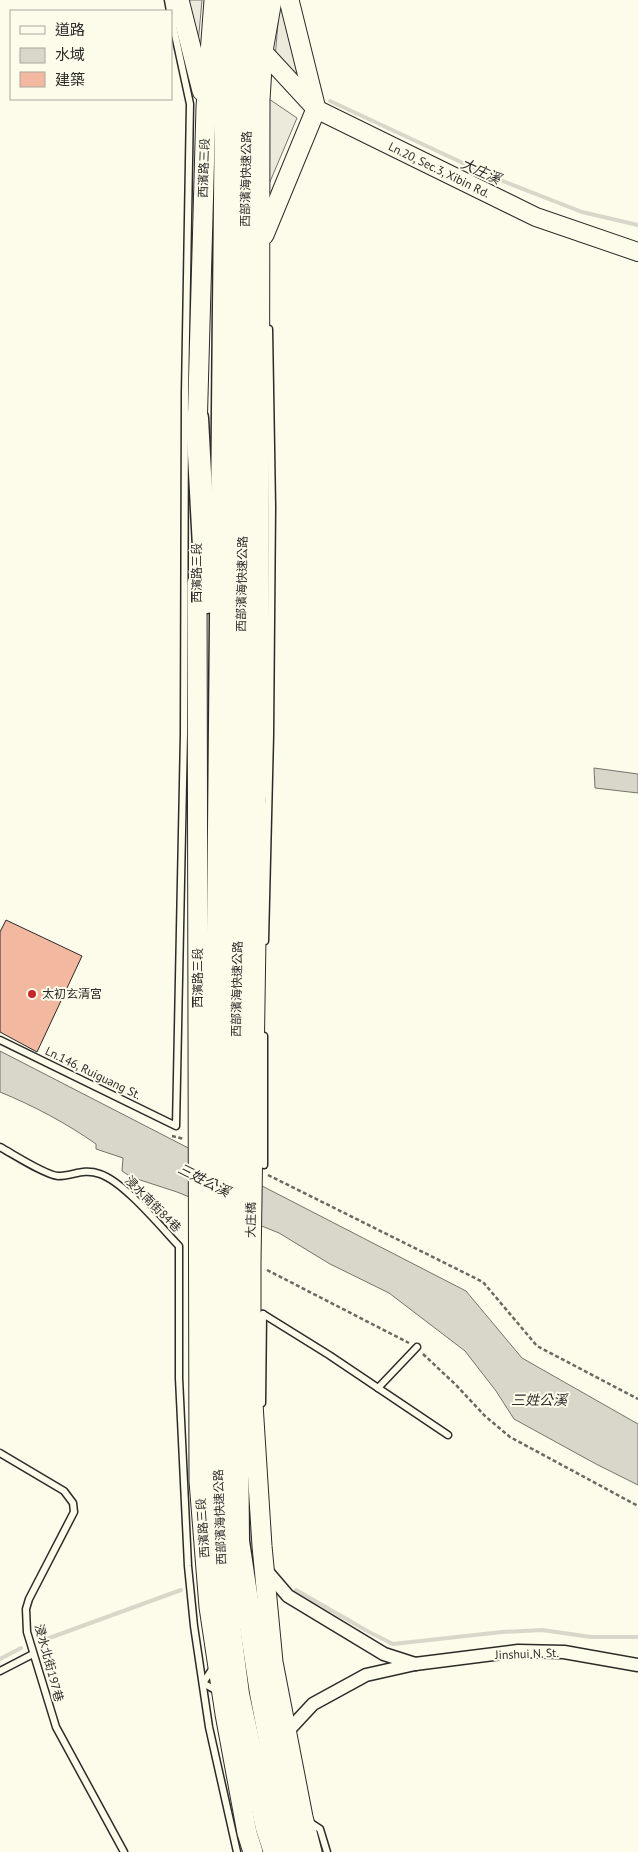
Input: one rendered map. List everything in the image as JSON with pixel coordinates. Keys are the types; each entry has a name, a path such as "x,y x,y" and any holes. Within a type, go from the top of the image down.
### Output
{"highway":[{"name":"西部濱海快速公路","path":"242,1168 237,1036 247,34 255,0"},
{"name":"西部濱海快速公路","path":"224,4 226,97 219,813 242,1168"},
{"path":"197,418 219,813"},
{"path":"237,1036 259,738"},
{"name":"大庄橋","path":"216,1231 242,1168"},
{"name":"西部濱海快速公路","path":"216,1231 238,1541 261,1694 275,1825"},
{"path":"275,1825 275,1852"},
{"path":"275,1825 295,1852"}],"main road":[{"path":"179,0 198,105"},
{"path":"242,1168 259,738 264,241 260,100 263,51 272,0"},
{"path":"264,241 318,101 289,0"},
{"name":"西濱路三段","path":"224,4 198,105 198,1147 216,1231 199,1480 208,1607 222,1693 275,1825"},
{"name":"大庄橋","path":"242,1168 257,1266"},
{"path":"253,1852 275,1825 286,1733 273,1662 262,1546 251,1372 257,1266"},
{"path":"275,1825 312,1852"}],"street":[{"name":"Ln.20, Sec.3, Xibin Rd.","path":"224,4 263,51 318,101 536,217 638,252"},
{"name":"Jinshui N. St.","path":"264,1568 288,1596 384,1654 415,1664"},
{"name":"Jinshui N. St.","path":"286,1733 313,1704 366,1675 415,1664 528,1652 564,1652 638,1665"}],"lane":[{"path":"296,0 311,56"},
{"path":"172,19 198,105"},
{"name":"西濱路三段","path":"176,1126 184,753 185,403 198,105"},
{"path":"265,951 272,507 269,319"},
{"path":"242,1168 264,1028"},
{"name":"Ln.146, Ruiguang St.","path":"0,1040 176,1126"},
{"name":"浸水南街84巷","path":"0,1147 47,1174 59,1176 80,1171 99,1174 118,1183 179,1246"},
{"name":"西濱路三段","path":"179,1246 180,1378 188,1566 194,1626 210,1727 237,1852"},
{"path":"262,1413 263,1314 448,1435"},
{"path":"378,1388 417,1347"},
{"path":"262,1433 262,1473 267,1535 262,1546"},
{"name":"浸水北街197巷","path":"0,1454 64,1491 73,1503 74,1512 29,1598 26,1610 26,1632 56,1727 124,1852"},
{"path":"0,1671 33,1654"},
{"path":"217,1662 203,1683 222,1693"},
{"path":"275,1825 320,1829 328,1852"}],"path":[{"path":"242,1168 266,1174 483,1282 537,1346 638,1399"},
{"path":"257,1266 417,1347 456,1385 484,1416 510,1437 638,1506"}],"shaded area":[{"path":"184,0 202,0 197,55"},
{"path":"280,0 305,81 275,58"},
{"path":"269,99 297,118 269,184"}],"water":[{"path":"594,768 638,774 638,793 595,788"},
{"name":"三姓公溪","path":"0,1051 466,1291 522,1358 638,1424 638,1485 514,1419 496,1391 465,1351 389,1293 330,1264 279,1233 177,1192 131,1177 122,1171 123,1158 96,1149 96,1144 85,1136 37,1109 0,1092"}],"building":[{"name":"太初玄清宮","path":"6,920 82,956 37,1052 0,1032 0,932"}],"waterway":[{"name":"大庄溪","path":"330,101 495,178 582,212 638,225"},
{"path":"41,1641 181,1590"},
{"path":"296,1590 393,1644 502,1632 542,1630 591,1637 638,1637"},
{"path":"0,1659 21,1648"}],"place":[{"name":"太初玄清宮","path":"32,994"}]}
